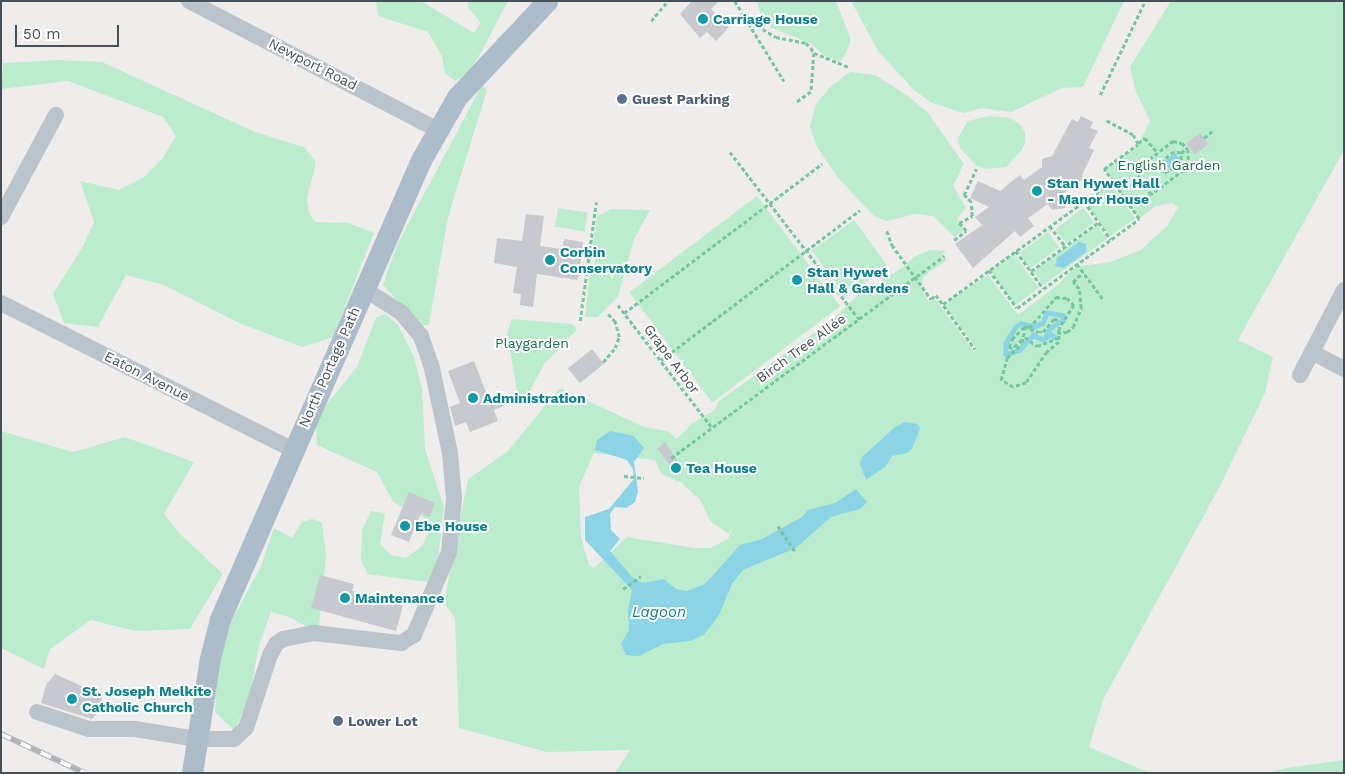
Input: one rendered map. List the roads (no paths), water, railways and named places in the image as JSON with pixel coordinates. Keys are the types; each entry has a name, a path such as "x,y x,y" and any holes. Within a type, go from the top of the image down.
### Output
{"main road":[{"name":"North Portage Path","path":"192,773 196,739 220,620 293,450 436,129 464,90 547,1"}],"street":[{"name":"Newport Road","path":"189,1 436,129"},
{"path":"1,216 56,115"},
{"path":"37,712 89,729 135,729 196,739 217,740 240,736 246,728 270,655 276,644 283,639 314,633 391,643 408,641 418,629 427,598 444,566 453,525 453,478 426,348 413,324 386,302 364,289"},
{"path":"1300,375 1344,290"},
{"name":"Eaton Avenue","path":"1,303 293,450"},
{"path":"1312,352 1344,369"}],"water":[{"path":"1175,153 1180,159 1166,171 1160,165"},
{"path":"1079,242 1086,244 1086,252 1064,268 1055,266 1057,258"},
{"path":"905,422 917,424 920,428 913,447 907,453 892,456 886,466 866,480 860,464 862,457 894,428"},
{"name":"Lagoon","path":"610,431 634,436 644,448 634,462 638,491 635,502 626,508 615,507 610,514 611,530 620,539 610,551 632,577 642,583 664,579 676,589 687,591 705,584 740,545 762,539 802,517 808,510 835,503 856,489 867,502 860,509 831,517 796,548 743,570 732,584 719,615 704,635 690,641 663,644 639,656 626,655 621,644 629,630 628,610 632,590 585,540 585,517 609,509 634,479 633,469 627,460 595,450 597,440"}],"waterway":[{"path":"1045,338 1050,328 1063,320 1063,316 1047,313 1043,323 1035,327 1021,324 1016,327 1006,343 1006,354 1019,350 1033,335 1042,339 1045,338 1050,334 1055,337"}],"railway":[{"path":"1,734 85,773"}],"place":[{"name":"Carriage House","path":"703,19"},
{"name":"Guest Parking","path":"622,99"},
{"name":"Stan Hywet Hall - Manor House","path":"1037,191"},
{"name":"Corbin Conservatory","path":"550,260"},
{"name":"Stan Hywet Hall & Gardens","path":"797,280"},
{"name":"Administration","path":"473,398"},
{"name":"Tea House","path":"676,468"},
{"name":"Ebe House","path":"405,526"},
{"name":"Maintenance","path":"345,598"},
{"name":"St. Joseph Melkite Catholic Church","path":"72,699"},
{"name":"Lower Lot","path":"338,721"}],"park label":[{"name":"English Garden","path":"1169,165"},
{"name":"Playgarden","path":"532,343"}]}
